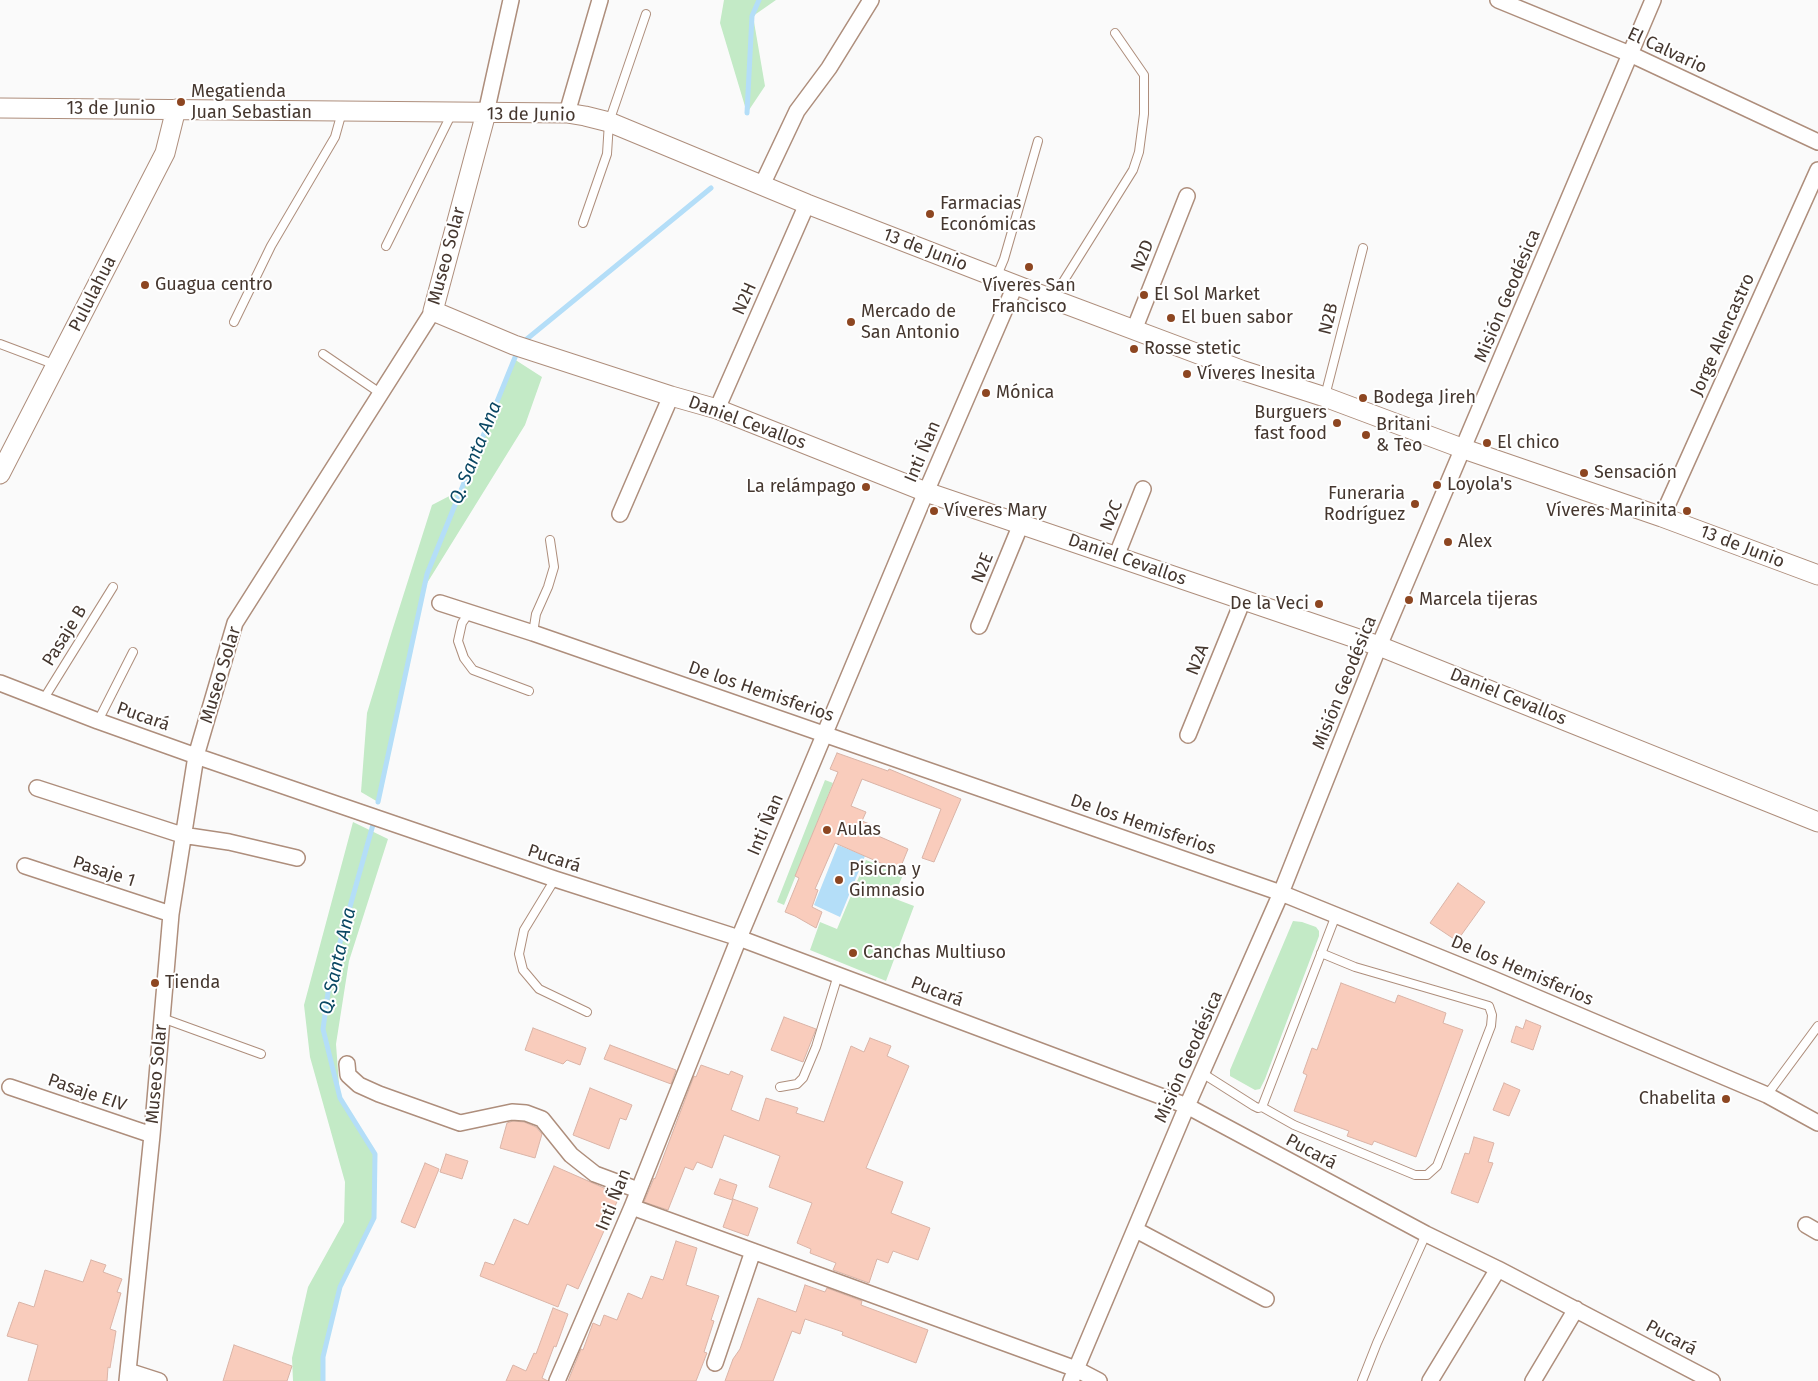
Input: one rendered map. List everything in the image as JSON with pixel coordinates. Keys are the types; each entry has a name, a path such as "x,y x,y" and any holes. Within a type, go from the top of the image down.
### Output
{"street":[{"name":"Museo Solar","path":"127,1376 152,1135 171,914 196,756 235,623 433,311 486,114 511,0"},
{"path":"567,113 600,0"},
{"path":"762,185 796,112 829,68 871,0"},
{"name":"El Calvario","path":"1498,0 1630,54 1818,142"},
{"name":"Misión Geodésica","path":"1074,1375 1202,1073 1281,893 1379,646 1653,0"},
{"name":"13 de Junio","path":"0,108 486,114 567,113 609,122 807,204 1052,300 1240,370 1325,397 1464,449 1662,516 1818,575"},
{"name":"Pululahua","path":"0,474 165,154 176,110"},
{"name":"Jorge Alencastro","path":"1662,516 1818,170"},
{"name":"N2D","path":"1134,330 1187,196"},
{"name":"N2H","path":"717,409 807,204"},
{"name":"Inti Ñan","path":"557,1381 632,1207 739,938 926,492 1015,286"},
{"name":"Daniel Cevallos","path":"433,311 514,345 717,409 926,492 1379,646 1818,822"},
{"path":"620,514 671,396"},
{"name":"N2C","path":"1116,556 1143,489"},
{"name":"N2E","path":"979,626 1021,524"},
{"name":"N2A","path":"1188,736 1243,600"},
{"name":"De los Hemisferios","path":"440,603 533,633 1281,893 1493,979 1767,1096 1818,1123"},
{"name":"Pucará","path":"0,683 196,756 555,879 739,938 1188,1106 1426,1234 1498,1269 1712,1381"},
{"path":"37,788 182,835 229,842 297,858"},
{"name":"Pasaje 1","path":"25,866 171,914"},
{"path":"347,1064 348,1075 359,1085 379,1094 460,1122 512,1112 526,1113 542,1119 571,1155 595,1174 638,1190"},
{"name":"Pasaje EIV","path":"10,1087 152,1135"},
{"path":"632,1207 753,1251 1074,1375 1099,1381"},
{"path":"1136,1230 1266,1299"},
{"path":"715,1363 753,1251"},
{"path":"1430,1381 1498,1269"},
{"path":"1533,1381 1576,1310"},
{"path":"127,1376 159,1381"}],"lane":[{"path":"583,223 607,154 609,122 646,14"},
{"path":"1052,300 1133,170 1139,152 1144,114 1144,75 1115,33"},
{"path":"234,322 271,246 335,137 342,112"},
{"path":"386,246 452,113"},
{"path":"996,278 1004,259 1038,141"},
{"name":"N2B","path":"1325,397 1362,248"},
{"path":"0,344 56,365"},
{"path":"323,354 380,393"},
{"path":"533,633 536,614 548,587 554,567 550,540"},
{"name":"Pasaje B","path":"43,700 113,587"},
{"path":"469,613 462,623 458,641 464,658 473,670 529,692"},
{"path":"98,721 133,652"},
{"path":"555,879 524,930 519,954 522,970 539,989 587,1012"},
{"path":"1262,1107 1336,915"},
{"path":"1202,1073 1258,1108 1262,1107 1294,1125 1416,1175 1427,1175 1436,1166 1491,1026 1492,1015 1489,1006 1355,967 1321,953"},
{"path":"780,1087 797,1084 803,1078 816,1047 838,975"},
{"path":"162,1018 261,1054"},
{"path":"1767,1096 1818,1026"},
{"path":"1362,1381 1377,1342 1426,1234"}],"green space":[{"path":"724,0 776,0 753,16 765,86 747,113 720,23"},
{"path":"514,359 542,377 525,425 424,588 378,802 361,792 367,713 392,631 432,505 461,490"},
{"path":"825,780 833,783 784,905 777,902"},
{"path":"353,822 388,839 349,961 336,1044 340,1098 375,1154 374,1218 340,1287 323,1357 323,1381 293,1381 292,1358 308,1287 344,1222 345,1182 310,1057 304,1005"},
{"path":"866,860 903,875 893,898 914,906 886,981 810,950 820,922 837,929"},
{"path":"1293,921 1316,927 1319,931 1319,936 1265,1079 1260,1089 1255,1090 1230,1076 1230,1070"}],"water":[{"name":"Pisicna y Gimnasio","path":"838,845 865,856 840,917 814,905"}],"building":[{"path":"837,753 888,771 889,769 961,799 934,862 922,858 941,809 862,779 851,806 866,812 862,821 872,825 869,832 908,849 899,871 835,843 815,889 818,890 812,907 822,912 816,928 785,912 799,878 795,876 838,772 830,769"},
{"path":"1458,883 1485,902 1457,941 1430,923"},
{"path":"1341,983 1395,1003 1398,995 1446,1013 1443,1023 1463,1030 1416,1157 1374,1141 1372,1145 1347,1136 1349,1131 1294,1111 1307,1075 1303,1073 1312,1048 1317,1050"},
{"path":"784,1017 816,1029 803,1062 771,1050"},
{"path":"1526,1020 1541,1026 1533,1050 1511,1042 1516,1026 1523,1029"},
{"path":"533,1028 586,1048 580,1065 567,1060 563,1064 525,1050"},
{"path":"870,1038 891,1046 887,1056 909,1066 866,1168 903,1182 891,1213 930,1228 918,1260 893,1251 888,1263 877,1259 869,1283 833,1270 836,1263 810,1253 811,1249 797,1243 812,1203 769,1187 780,1156 724,1135 712,1168 697,1162 693,1170 685,1167 668,1210 644,1202 655,1179 694,1076 696,1077 701,1065 729,1075 731,1071 743,1076 731,1110 759,1121 766,1098 798,1108 796,1113 824,1122 851,1046 864,1052"},
{"path":"610,1045 676,1070 671,1084 604,1059"},
{"path":"1504,1083 1520,1090 1509,1116 1493,1110"},
{"path":"590,1088 632,1105 626,1120 620,1118 609,1149 573,1135"},
{"path":"513,1121 524,1122 536,1127 542,1134 535,1158 500,1148 507,1123"},
{"path":"1474,1137 1494,1143 1488,1162 1493,1163 1478,1203 1451,1193 1465,1153 1469,1154"},
{"path":"446,1154 468,1161 462,1179 440,1172"},
{"path":"425,1163 439,1169 415,1228 401,1222"},
{"path":"554,1166 620,1195 578,1289 567,1284 558,1307 480,1276 485,1262 494,1265 514,1219 528,1225"},
{"path":"720,1179 737,1185 732,1200 714,1194"},
{"path":"733,1199 758,1208 748,1236 723,1227"},
{"path":"676,1241 697,1248 686,1285 719,1296 711,1320 714,1321 704,1352 707,1353 696,1381 568,1381 581,1349 583,1350 593,1323 600,1326 604,1315 617,1320 628,1293 642,1299 651,1276 663,1280"},
{"path":"91,1260 106,1265 103,1272 122,1279 117,1292 121,1293 110,1329 116,1331 107,1381 28,1381 38,1345 7,1336 19,1302 34,1307 45,1270 83,1282"},
{"path":"805,1285 825,1292 827,1288 862,1301 861,1305 928,1330 916,1363 842,1335 843,1332 805,1319 800,1334 792,1331 773,1381 725,1381 733,1359 740,1349 758,1298 796,1312"},
{"path":"553,1308 568,1314 542,1378 548,1381 506,1381 513,1365 526,1371 534,1353 536,1354"},
{"path":"234,1345 292,1366 287,1381 223,1381"}],"waterway":[{"name":"Q. Santa Ana","path":"747,113 752,16 759,0"},
{"name":"Q. Santa Ana","path":"522,343 711,188"},
{"name":"Q. Santa Ana","path":"378,802 427,574 518,350"},
{"name":"Q. Santa Ana","path":"323,1381 323,1357 340,1287 374,1218 375,1154 340,1098 323,1029 330,978 374,821"}],"place":[{"name":"Megatienda Juan Sebastian","path":"181,102"},
{"name":"Farmacias Económicas","path":"930,214"},
{"name":"Víveres San Francisco","path":"1029,267"},
{"name":"Guagua centro","path":"145,285"},
{"name":"El Sol Market","path":"1144,295"},
{"name":"El buen sabor","path":"1171,318"},
{"name":"Mercado de San Antonio","path":"851,322"},
{"name":"Rosse stetic","path":"1134,349"},
{"name":"Víveres Inesita","path":"1187,374"},
{"name":"Mónica","path":"986,393"},
{"name":"Bodega Jireh","path":"1363,398"},
{"name":"Burguers fast food","path":"1337,423"},
{"name":"Britani & Teo","path":"1366,435"},
{"name":"El chico","path":"1487,443"},
{"name":"Sensación","path":"1584,473"},
{"name":"Loyola's","path":"1437,485"},
{"name":"La relámpago","path":"866,487"},
{"name":"Funeraria Rodríguez","path":"1415,504"},
{"name":"Víveres Mary","path":"934,511"},
{"name":"Víveres Marinita","path":"1687,511"},
{"name":"Alex","path":"1448,542"},
{"name":"Marcela tijeras","path":"1409,600"},
{"name":"De la Veci","path":"1319,604"},
{"name":"Aulas","path":"827,830"},
{"name":"Pisicna y Gimnasio","path":"839,880"},
{"name":"Canchas Multiuso","path":"853,953"},
{"name":"Tienda","path":"155,983"},
{"name":"Chabelita","path":"1726,1099"}]}
